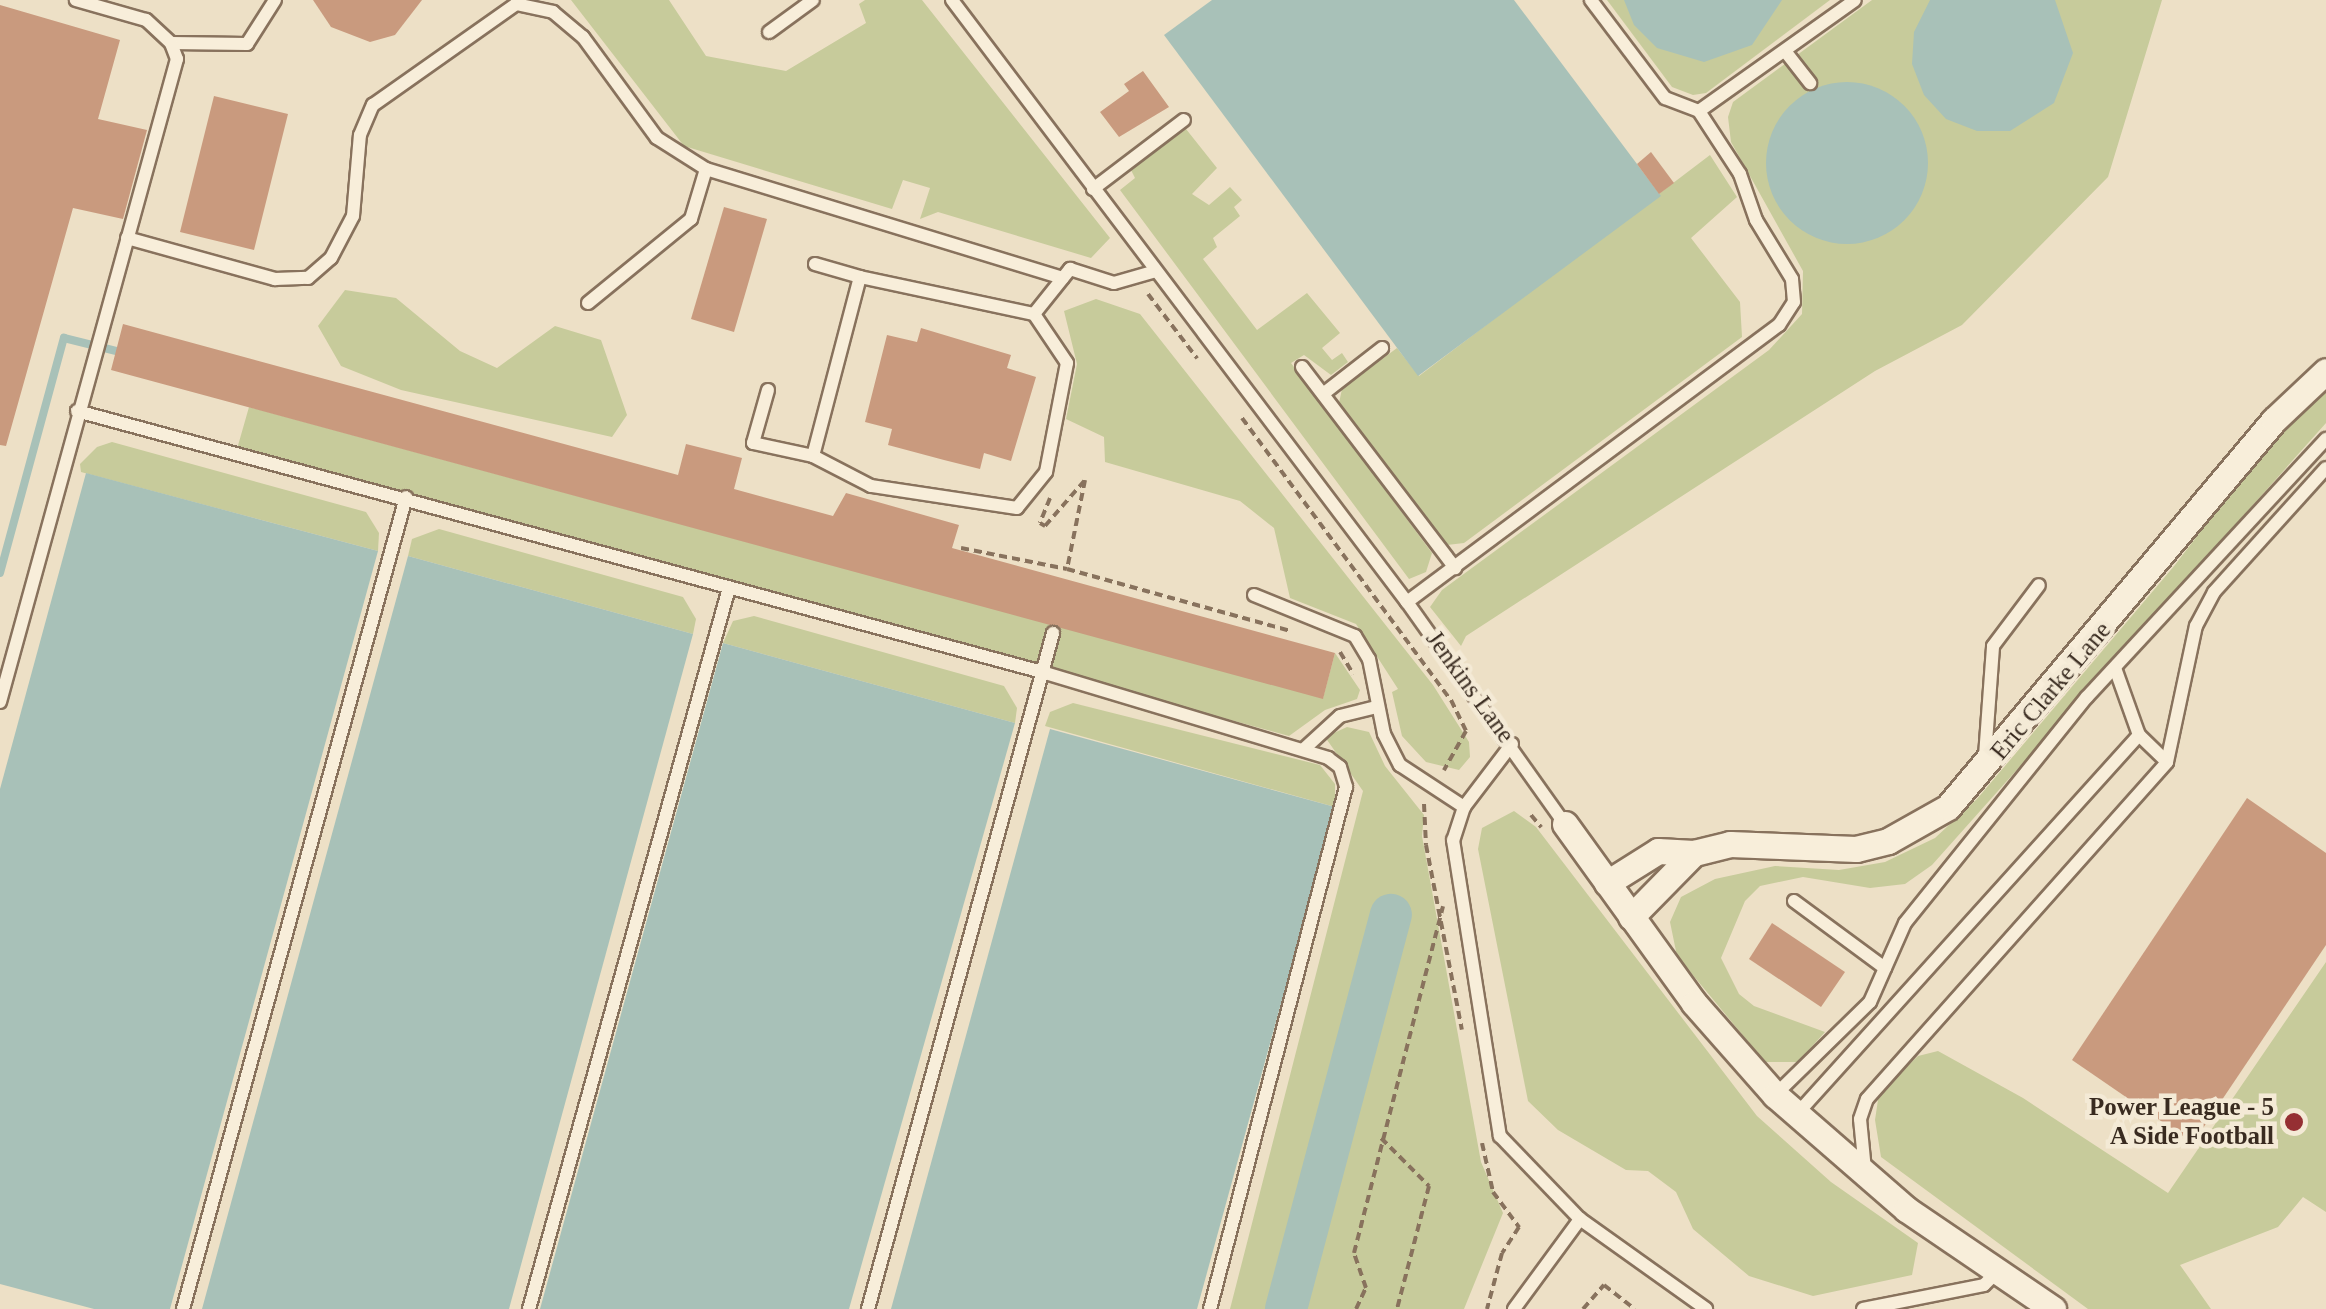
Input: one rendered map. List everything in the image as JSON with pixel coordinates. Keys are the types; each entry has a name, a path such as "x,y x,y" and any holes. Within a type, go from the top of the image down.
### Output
{"street":[{"name":"Eric Clarke Lane","path":"1607,883 1658,851 1694,853 1730,844 1856,849 1888,840 1948,807 1984,770 2274,420 2326,371"},
{"name":"Jenkins Lane","path":"1565,824 1694,1003 1796,1116 1866,1177 2053,1309"},
{"path":"1632,917 1694,853"}],"lane":[{"path":"76,0 146,20 172,43 247,44 276,0"},
{"path":"769,32 813,0"},
{"name":"Jenkins Lane","path":"952,0 1152,272 1407,602 1512,744 1565,824"},
{"path":"1407,602 1779,326 1794,302 1792,279 1756,220 1740,174 1699,111 1665,98 1591,0"},
{"path":"1699,111 1855,0"},
{"path":"127,238 275,279 308,278 332,258 353,216 360,135 373,105 516,4 553,12 583,37 657,138 706,169 1063,278"},
{"path":"0,702 77,410 175,80 172,43"},
{"path":"1785,50 1810,83"},
{"path":"1092,190 1184,120"},
{"path":"588,303 691,219 706,169"},
{"path":"768,390 753,443 813,456 871,486 1017,508 1048,462 1067,363 1034,314 815,264"},
{"path":"1034,314 1070,269 1114,282 1152,272"},
{"path":"813,456 860,277"},
{"path":"1323,394 1382,348"},
{"path":"1302,367 1455,568"},
{"path":"77,410 1042,672 1304,749 1340,767 1346,787 1210,1309"},
{"path":"1775,1095 1870,1002 1905,923 2115,668 2326,439"},
{"path":"1866,1177 1860,1119 1867,1099 2167,762 2186,664 2214,592 2326,468"},
{"path":"183,1309 406,497"},
{"path":"1984,770 1993,646 2039,585"},
{"path":"529,1309 730,588"},
{"path":"1254,595 1355,636 1376,679 1377,706 1400,765 1464,807"},
{"path":"868,1309 1054,633"},
{"path":"2115,668 2138,735 2167,762"},
{"path":"1304,749 1340,716 1377,706"},
{"path":"1796,1116 2138,735"},
{"path":"1512,744 1464,807 1454,831 1454,864 1500,1136 1580,1218 1706,1309"},
{"path":"1794,902 1885,968"},
{"path":"1514,1309 1580,1218"},
{"path":"1863,1309 1984,1286 1998,1271"}],"path":[{"path":"1048,462 1063,468 1040,523 1045,526 1085,480 1067,568"},
{"path":"961,548 1067,568 1304,635"},
{"path":"1331,646 1359,684 1376,679"},
{"path":"1356,1309 1366,1296 1366,1278 1354,1253 1454,864"},
{"path":"1381,1138 1429,1186 1397,1309"},
{"path":"1487,1309 1513,1232"},
{"path":"1583,1309 1604,1285 1635,1309"}],"green space":[{"path":"571,0 669,0 706,56 786,71 866,23 859,4 865,0 922,0 1110,238 1091,258 938,212 920,219 930,188 903,180 892,209 684,146"},
{"path":"1607,0 1830,0 1706,93 1693,95 1672,87"},
{"path":"1872,0 2162,0 2108,177 1962,325 1875,371 1466,636 1461,646 1430,607 1442,590 1769,350 1802,314 1803,271 1731,142 1728,117 1733,102"},
{"path":"1186,129 1217,168 1192,194 1209,205 1230,187 1242,200 1234,207 1240,216 1213,238 1217,247 1203,259 1257,330 1307,293 1340,333 1322,348 1332,360 1342,353 1348,362 1331,375 1304,355 1291,363 1432,553 1426,572 1409,579 1120,190 1135,178 1131,170"},
{"path":"1710,155 1737,197 1691,238 1740,302 1742,337 1464,543 1447,545 1339,403 1342,389 1397,348 1419,376"},
{"path":"345,290 396,298 460,351 497,368 555,326 601,340 627,415 612,437 401,390 341,366 318,326"},
{"path":"1096,299 1140,314 1433,685 1469,742 1470,757 1459,770 1426,762 1402,736 1392,692 1398,689 1356,624 1290,598 1274,528 1240,501 1105,462 1104,437 1066,419 1077,364 1064,311"},
{"path":"2326,386 2326,423 1932,865 1905,884 1870,888 1803,877 1760,886 1745,901 1721,958 1739,994 1754,1006 1825,1032 1798,1062 1765,1062 1677,956 1670,922 1681,897 1715,879 1775,866 1839,870 1885,862 1935,838 1977,799 2175,565 2284,422"},
{"path":"249,407 1323,698 1335,653 1360,690 1357,699 1325,710 1289,736 237,449"},
{"path":"112,442 366,512 379,533 378,551 81,472 80,464 97,447"},
{"path":"439,529 683,597 696,619 693,634 408,556 412,539"},
{"path":"754,616 1004,686 1017,708 1015,723 723,643 733,621"},
{"path":"1073,703 1320,765 1335,784 1335,807 1045,726 1050,712"},
{"path":"1347,727 1369,732 1385,766 1424,815 1422,836 1481,1162 1503,1213 1464,1309 1230,1309 1363,791 1325,737"},
{"path":"1514,811 1536,827 1757,1116 1831,1182 1918,1243 1912,1275 1813,1296 1749,1276 1693,1229 1676,1192 1648,1171 1626,1170 1558,1130 1528,1101 1478,849 1482,828"},
{"path":"2326,962 2326,1212 2303,1197 2278,1227 2180,1265 2211,1309 2088,1309 1881,1157 1875,1120 1879,1093 1918,1056 1938,1051 2023,1098 2168,1193"}],"water":[{"path":"1212,0 1514,0 1661,196 1418,376 1164,35"},
{"path":"1624,0 1782,0 1752,45 1704,62 1657,48 1634,25"},
{"path":"1930,0 2055,0 2073,53 2054,103 2010,131 1977,131 1946,119 1924,95 1912,64 1914,32"},
{"path":"1847,82 1878,88 1904,106 1922,132 1928,163 1922,194 1904,220 1878,238 1847,244 1816,238 1790,220 1772,194 1766,163 1772,132 1790,106 1816,88"},
{"path":"86,473 378,551 170,1309 94,1309 0,1284 0,789"},
{"path":"408,556 693,634 509,1309 202,1309"},
{"path":"723,643 1015,723 849,1309 540,1309"},
{"path":"1050,729 1335,807 1197,1309 891,1309"}],"building":[{"path":"313,0 422,0 395,35 370,42 331,27"},
{"path":"0,5 120,40 98,119 147,130 123,219 73,208 6,446 0,445"},
{"path":"1143,71 1169,107 1119,137 1100,112 1129,91 1124,84"},
{"path":"214,96 288,114 254,250 180,232"},
{"path":"1651,152 1674,183 1659,194 1637,164"},
{"path":"724,207 767,219 734,332 691,319"},
{"path":"123,324 678,475 686,444 742,458 734,489 833,516 846,493 959,525 952,548 1335,653 1323,699 111,370"},
{"path":"921,328 1011,355 1007,368 1036,377 1011,461 984,453 980,469 944,460 888,445 892,429 865,422 887,335 917,342"},
{"path":"2247,798 2326,853 2326,945 2193,1143 2072,1060"},
{"path":"1772,923 1845,972 1821,1007 1749,959"}],"waterway":[{"path":"0,573 64,338 124,353"},
{"path":"1286,1309 1391,915"}],"place":[{"name":"Power League - 5 A Side Football","path":"2294,1122"}]}
